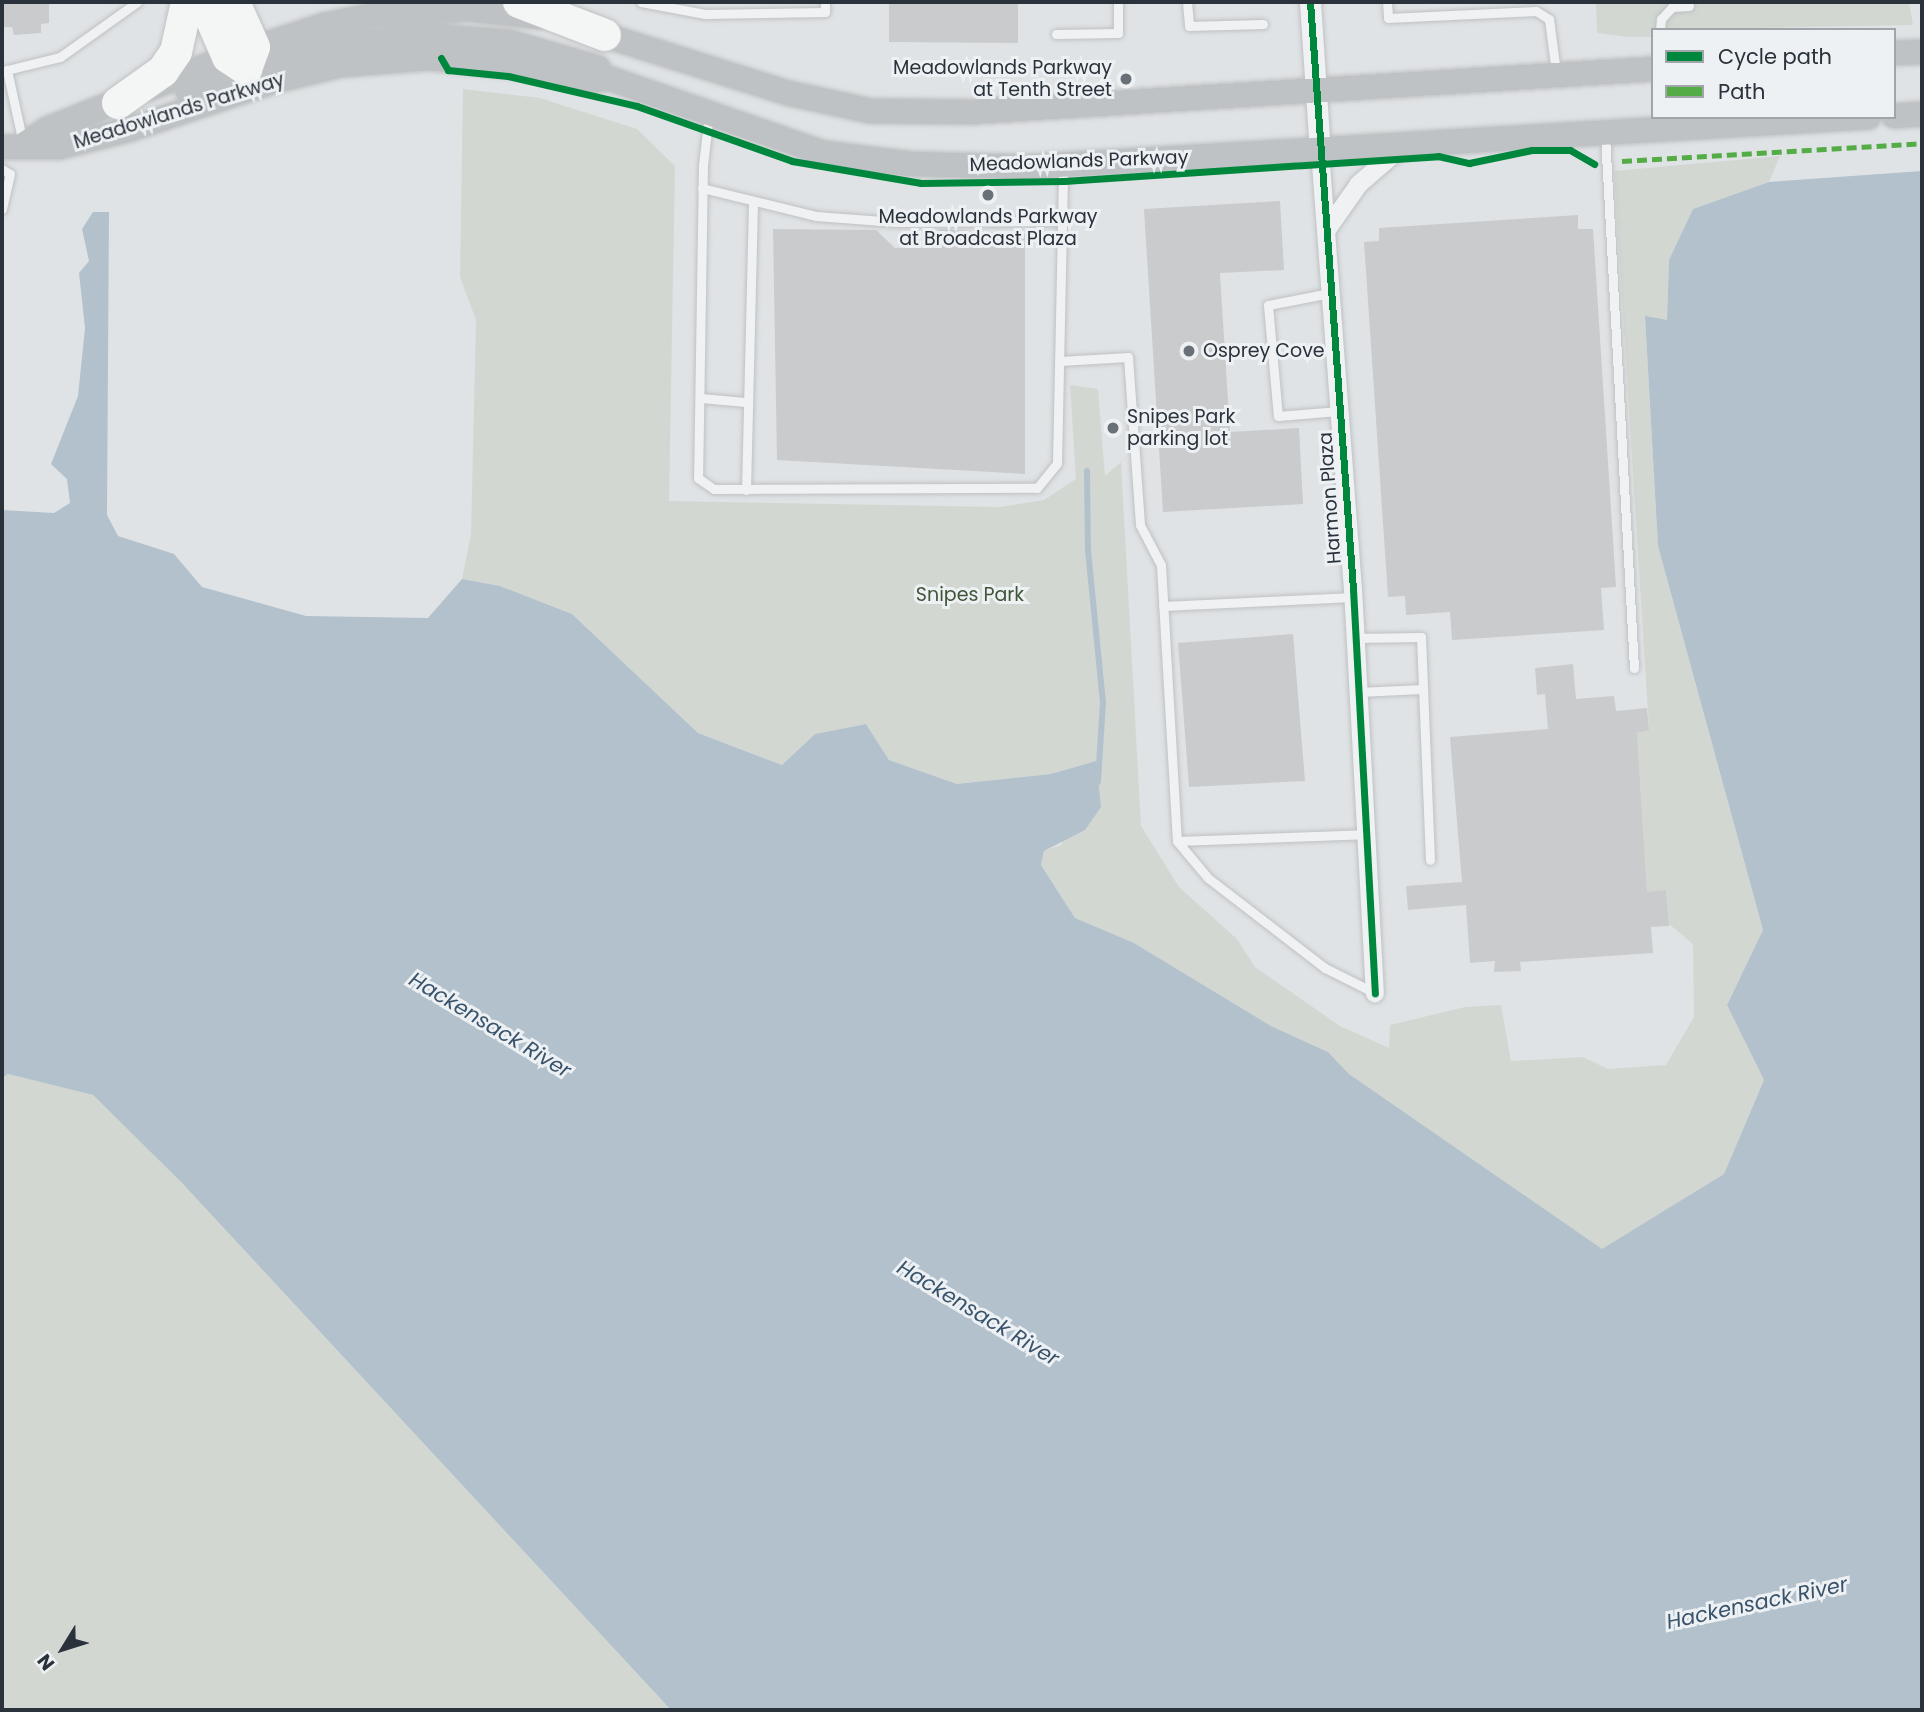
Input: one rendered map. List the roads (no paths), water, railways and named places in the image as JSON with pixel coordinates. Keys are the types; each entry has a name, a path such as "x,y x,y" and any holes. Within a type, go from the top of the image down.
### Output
{"highway":[{"path":"118,103 163,71 176,52 187,2"},
{"path":"204,2 243,58"},
{"path":"234,2 243,58"},
{"path":"519,2 606,35"}],"main road":[{"name":"Meadowlands Parkway","path":"12,146 48,129 118,103 374,15 468,9 536,16 606,35 788,93 870,111 972,112 1651,69"},
{"path":"103,132 127,114 243,58 333,46 431,36 551,51 596,65 608,78"},
{"path":"1896,53 1922,52"},
{"name":"Meadowlands Parkway","path":"12,146 59,147 103,132 131,129 274,81 379,61 481,60 590,81 608,78 823,153 909,164 1063,165 1838,119"},
{"path":"1896,116 1922,114"}],"street":[{"name":"Harmon Plaza","path":"1310,2 1353,597 1355,692 1375,993"},
{"path":"1326,231 1359,184 1403,146"}],"lane":[{"path":"12,146 7,70 60,57 137,2"},
{"path":"641,2 705,14 825,12 825,2"},
{"path":"1056,34 1118,33 1118,2"},
{"path":"1187,2 1189,26 1263,24"},
{"path":"1387,2 1388,18 1538,7 1549,19 1557,74"},
{"path":"1660,28 1661,19 1672,7 1689,6"},
{"path":"709,114 702,188 698,478 714,489 1037,488 1057,463 1065,221 1063,165"},
{"path":"1605,134 1634,668"},
{"path":"2,169 10,174 2,209"},
{"path":"702,188 753,204 896,222 1065,221"},
{"path":"746,490 746,402 753,204"},
{"path":"1331,293 1268,305 1278,416 1339,411"},
{"path":"1060,362 1128,358 1140,525 1161,565 1177,841 1229,895 1325,968 1375,993"},
{"path":"700,398 746,402"},
{"path":"1163,606 1353,597"},
{"path":"1354,638 1421,637 1430,860"},
{"path":"1355,692 1423,689"},
{"path":"1177,841 1364,834"}],"water":[{"name":"Hackensack River","path":"1922,171 1922,1710 671,1710 182,1183 93,1095 8,1074 2,1078 2,510 54,513 70,503 67,479 51,464 78,396 85,328 79,273 89,261 82,229 93,212 109,212 107,515 118,536 174,554 202,587 306,616 428,618 462,579 500,586 572,614 698,733 782,765 815,734 866,724 889,760 957,784 1051,774 1096,761 1101,807 1085,830 1044,851 1041,865 1075,918 1134,943 1271,1026 1328,1052 1349,1074 1602,1249 1724,1174 1764,1080 1727,1005 1763,930 1658,546 1645,316 1667,320 1669,260 1693,209 1769,182"}],"waterway":[{"path":"1087,471 1088,550 1103,702 1098,782"}],"place":[{"name":"Meadowlands Parkway at Tenth Street","path":"1126,79"},
{"name":"Meadowlands Parkway at Broadcast Plaza","path":"988,195"},
{"name":"Osprey Cove","path":"1189,351"},
{"name":"Snipes Park parking lot","path":"1113,428"}],"park label":[{"name":"Snipes Park","path":"970,595"}]}
